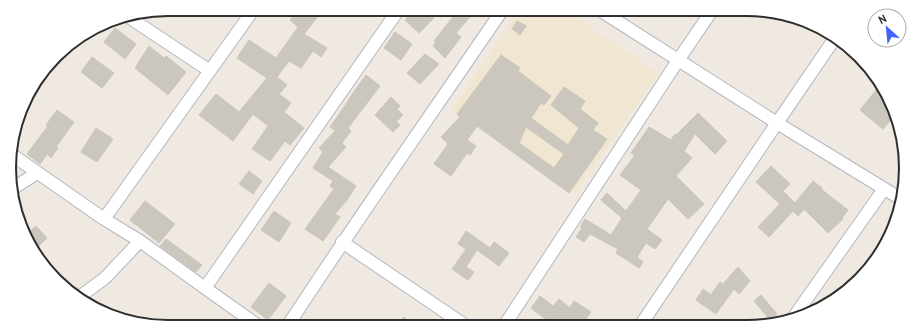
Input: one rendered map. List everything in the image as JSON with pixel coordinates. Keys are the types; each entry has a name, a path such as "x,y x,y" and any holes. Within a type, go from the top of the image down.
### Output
{"street":[{"path":"104,219 249,16"},
{"path":"205,288 395,16"},
{"path":"292,320 342,242 498,16"},
{"path":"612,16 777,123 896,196"},
{"path":"508,320 678,59 709,16"},
{"path":"133,20 210,71"},
{"path":"644,320 832,43"},
{"path":"16,157 104,219 140,240 250,320"},
{"path":"17,186 37,172"},
{"path":"798,311 884,189"},
{"path":"84,294 105,278 140,240"},
{"path":"342,242 457,320"}],"shaded area":[{"path":"516,16 574,16 659,73 575,194 451,110"}],"building":[{"path":"293,16 318,16 304,34 327,48 321,57 313,51 301,68 289,61 277,77 287,85 279,94 291,103 284,112 304,128 290,145 285,141 270,161 252,149 268,126 253,114 233,141 199,115 216,94 239,112 267,78 237,58 249,40 276,58 298,27 290,20"},
{"path":"409,16 432,16 434,18 419,33 405,20"},
{"path":"454,16 471,16 456,33 461,37 445,58 433,46 436,42 434,41"},
{"path":"517,21 526,26 520,35 512,29"},
{"path":"115,28 136,44 125,59 104,42"},
{"path":"395,32 412,44 401,60 384,48"},
{"path":"149,46 164,58 166,56 186,72 168,95 135,68"},
{"path":"425,54 439,64 420,84 407,73"},
{"path":"501,55 520,68 518,71 551,96 544,105 541,103 531,118 568,145 579,128 551,105 564,87 585,101 580,109 598,123 593,130 607,139 569,193 477,126 467,140 476,146 470,155 467,153 451,176 434,164 448,144 441,137 460,117 457,114","holes":["526,127 564,154 554,168 519,143"]},
{"path":"92,57 114,73 102,88 81,72"},
{"path":"366,75 380,86 348,128 351,131 342,143 346,147 328,167 356,186 335,214 340,217 323,241 305,229 334,189 330,186 333,181 313,168 323,152 319,148 335,131 330,127"},
{"path":"877,89 891,119 883,129 860,110"},
{"path":"391,97 400,106 397,109 403,115 396,122 400,125 393,132 375,115"},
{"path":"57,110 74,122 56,147 58,148 51,158 47,154 40,164 27,154 48,126 46,125"},
{"path":"698,113 727,141 715,154 695,134 684,151 692,158 676,176 704,204 688,219 668,199 647,229 662,240 655,249 646,243 637,257 643,262 639,268 616,253 618,249 590,234 584,242 576,237 582,228 580,227 585,219 611,235 622,218 601,200 607,193 626,211 641,190 620,175 635,155 631,153 649,127 671,140 675,134 676,135"},
{"path":"96,128 113,139 97,162 81,152"},
{"path":"771,166 790,184 783,191 795,203 813,181 848,210 842,218 843,219 828,233 804,209 798,216 793,211 769,237 758,227 780,204 756,182"},
{"path":"249,171 262,181 253,194 239,184"},
{"path":"145,201 175,224 159,243 130,220"},
{"path":"274,211 291,223 279,242 261,230"},
{"path":"36,226 47,238 38,247 30,231"},
{"path":"466,231 490,248 494,242 509,253 499,266 477,250 466,267 474,272 468,280 452,269 466,249 458,244"},
{"path":"166,239 202,265 196,272 160,246"},
{"path":"738,267 750,281 739,294 734,289 716,314 696,300 703,289 711,295 720,282 723,284"},
{"path":"269,283 286,296 268,320 251,307"},
{"path":"761,295 777,314 769,319 754,301"},
{"path":"540,296 553,306 559,299 570,308 574,301 591,312 585,320 546,320 531,308"},
{"path":"404,317 408,320 401,320"}]}
